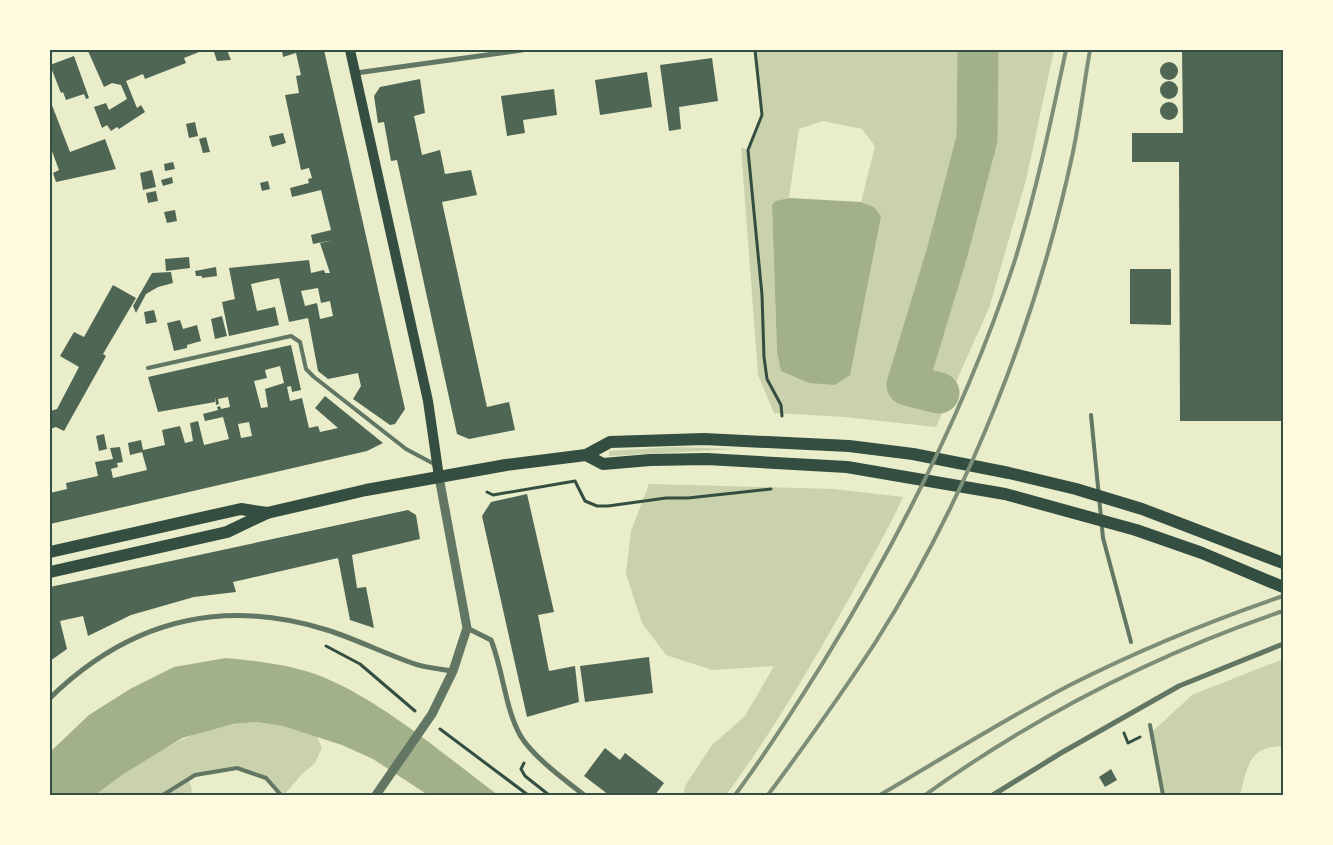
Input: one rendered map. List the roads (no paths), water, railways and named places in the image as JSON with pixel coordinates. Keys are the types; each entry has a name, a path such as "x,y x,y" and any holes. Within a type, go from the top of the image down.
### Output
{"main road":[{"path":"350,50 428,401 439,471"},
{"path":"50,572 227,532 266,513 439,471 586,455 610,442 704,439 849,446 914,454 1009,473 1076,489 1142,509 1283,563"},
{"path":"586,455 603,464 650,460 769,461 847,467 1005,494 1136,530 1202,553 1283,587"},
{"path":"50,552 241,509 266,513"}],"street":[{"path":"356,73 522,50"},
{"path":"376,795 389,778 428,716 453,671 467,628 439,471"},
{"path":"50,698 82,669 120,644 151,630 181,621 231,616 294,621 328,630 414,664 453,671"},
{"path":"467,628 492,640 499,659 512,714 520,734 529,748 584,795"},
{"path":"993,795 1061,753 1179,686 1283,644"}],"lane":[{"path":"148,368 291,336 300,342 306,369 314,378 406,449 439,471"},
{"path":"1091,415 1103,538 1131,642"},
{"path":"1150,725 1163,795"},
{"path":"163,795 195,775 237,768 266,778 281,795"}],"waterway":[{"path":"939,393 907,385 947,253 977,139 978,50"}],"railway":[{"path":"735,795 792,712 853,613 906,516 954,417 996,315 1022,237 1049,130 1066,50"},
{"path":"768,795 823,720 875,643 909,587 969,468 1019,343 1040,279 1058,216 1073,152 1090,50"},
{"path":"880,795 1022,711 1096,672 1175,637 1283,596"},
{"path":"925,795 1009,739 1097,690 1188,647 1283,611"}]}
